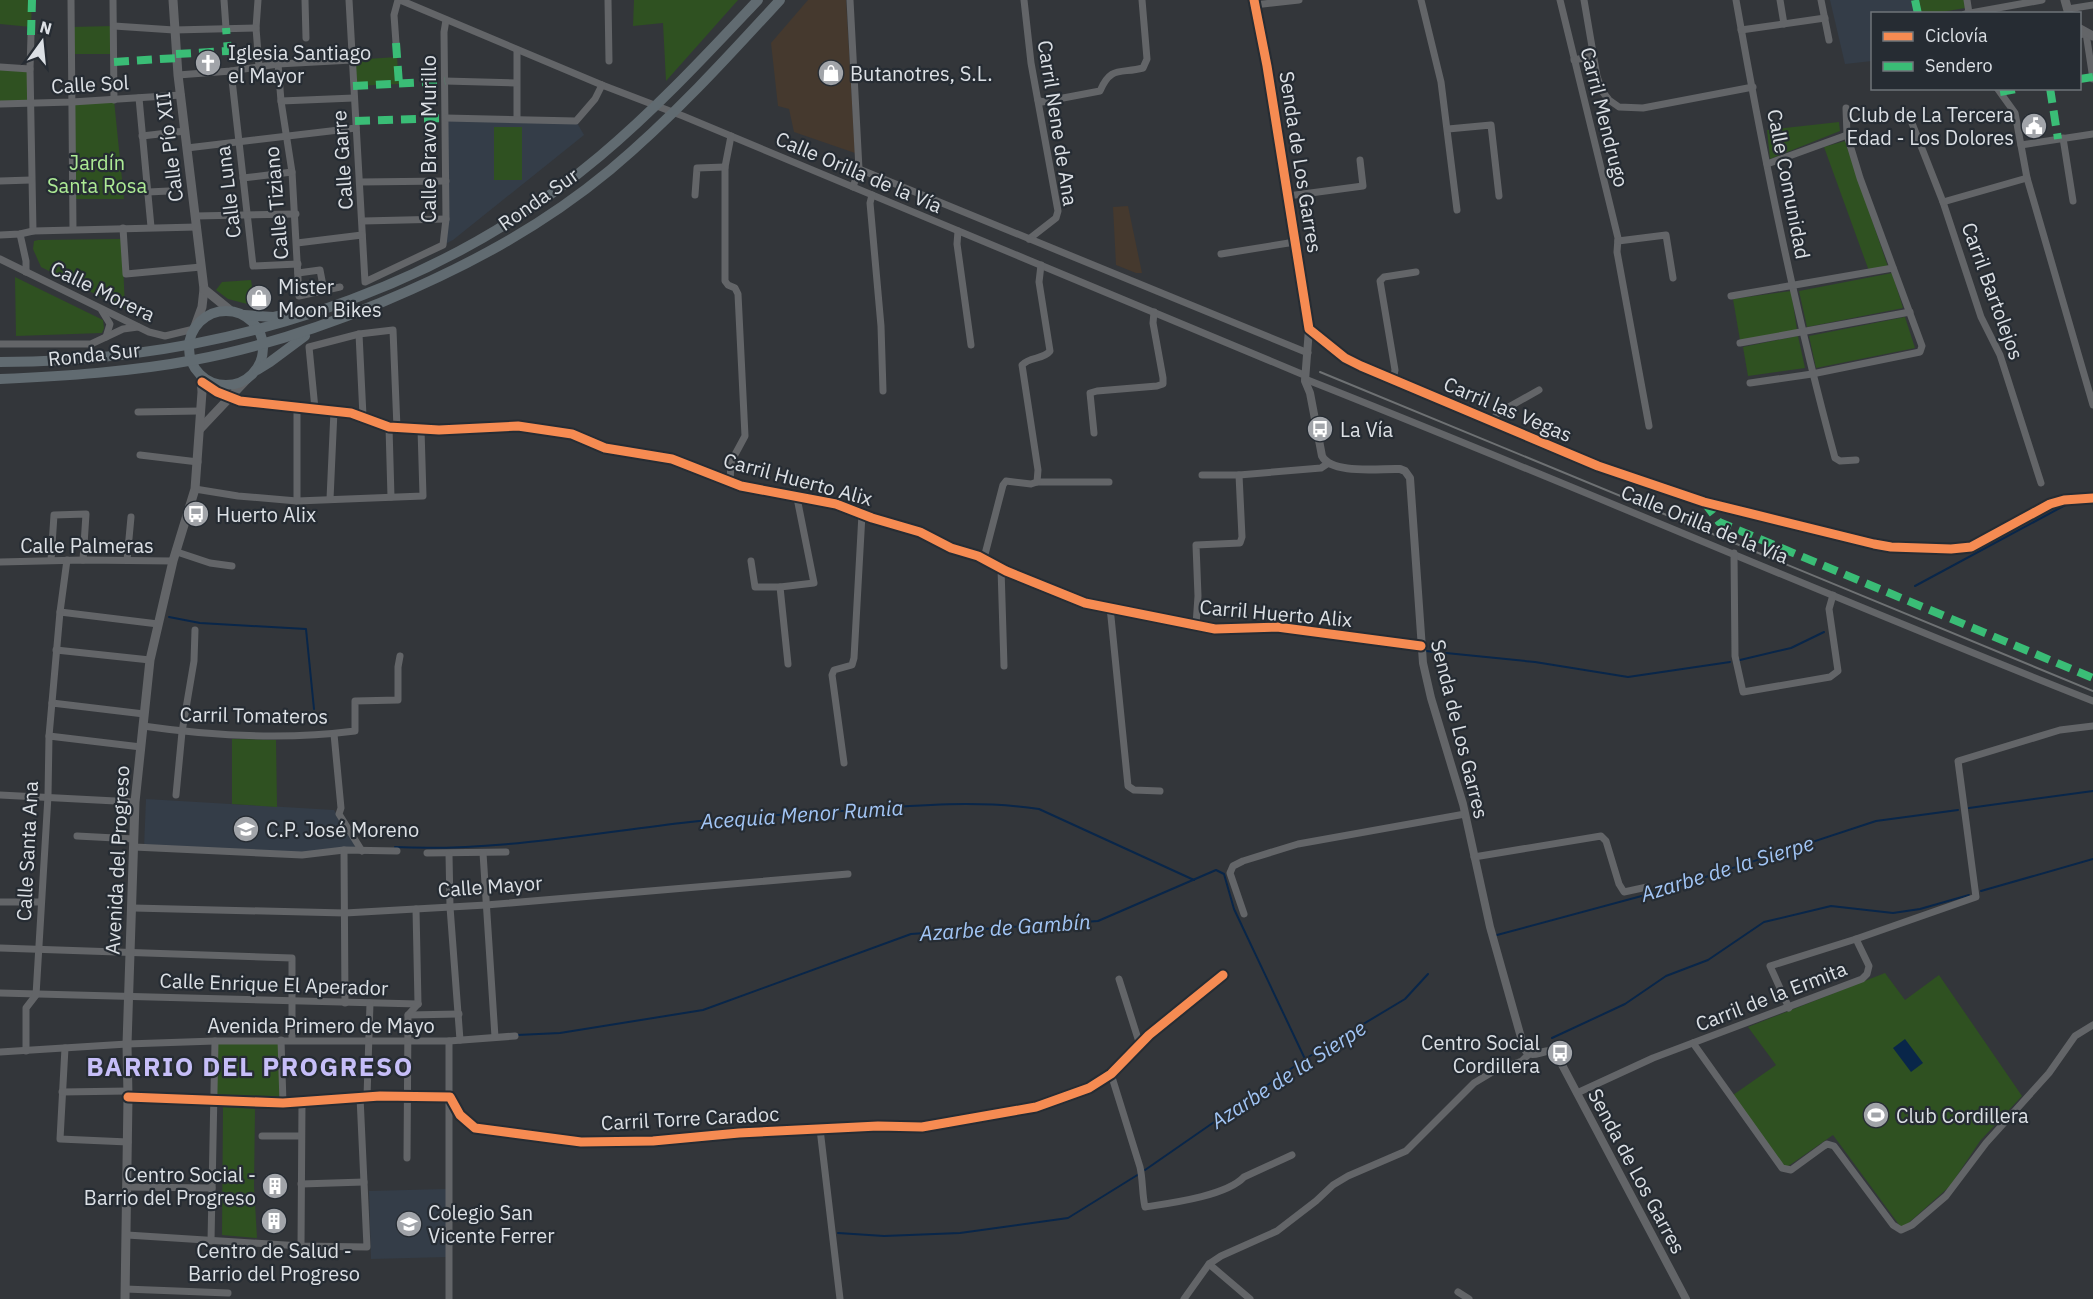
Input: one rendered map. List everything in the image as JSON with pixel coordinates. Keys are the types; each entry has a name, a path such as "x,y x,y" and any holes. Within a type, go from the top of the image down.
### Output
{"main road":[{"name":"Calle Pío XII","path":"173,0 178,75 204,289 202,307 194,329"},
{"name":"Ronda Sur","path":"0,362 132,354 189,345 258,330 364,294 429,267 495,231 562,186 600,157 688,75 758,0"},
{"name":"Ronda Sur","path":"0,379 109,372 191,361 263,345 312,330 436,279 504,244 568,202 610,170 704,82 780,0"},
{"path":"200,429 252,374 260,363 263,345 252,321 231,311 204,289"},
{"path":"243,315 284,315 364,294"},
{"path":"231,311 213,313 199,322 194,329 189,345 191,361 201,378 224,384 237,383 270,362 312,330"},
{"name":"Avenida del Progreso","path":"125,1294 127,1044 135,802 150,660 175,557 195,489 201,378"}],"street":[{"path":"71,0 73,230"},
{"path":"114,0 114,100"},
{"path":"224,0 226,28"},
{"path":"258,0 256,28 259,66"},
{"path":"305,0 306,38"},
{"name":"Calle Garre","path":"349,0 365,282"},
{"path":"396,43 394,15 399,0"},
{"name":"Calle Orilla de la Vía","path":"399,0 731,136 1939,640 2093,701"},
{"path":"608,0 609,61"},
{"path":"850,0 859,169 853,187"},
{"name":"Carril Nene de Ana","path":"1024,0 1031,63 1058,211 1056,218 1029,239"},
{"path":"1038,100 1042,102 1100,91 1108,75 1118,70 1143,68 1148,59 1142,0"},
{"path":"1254,3 1299,0"},
{"path":"1421,0 1441,82 1457,210"},
{"name":"Carril Mendrugo","path":"1560,0 1618,241 1617,252 1648,426"},
{"path":"1584,0 1593,56 1602,91 1609,100 1620,107 1642,108 1753,87"},
{"name":"Calle Comunidad","path":"1736,0 1767,164 1812,374 1835,458 1840,461 1856,460"},
{"path":"1780,0 1784,24"},
{"path":"1821,0 1829,40"},
{"path":"1971,12 2011,2 2042,0"},
{"name":"Senda de Los Garres","path":"1254,3 1268,66 1309,329 1305,377 1312,400 1322,456 1327,464 1344,468 1400,469 1408,474 1411,483 1421,646 1431,698 1465,813 1490,927 1524,1048 1528,1054 1547,1050 1554,1052 1686,1299"},
{"path":"2068,8 2093,5"},
{"path":"1741,30 1825,18"},
{"name":"Calle Bravo Murillo","path":"365,282 443,244 446,219 444,32 446,20"},
{"path":"114,26 174,30 256,28"},
{"path":"2084,33 2093,79"},
{"path":"31,34 33,231"},
{"path":"517,50 517,119"},
{"path":"1574,60 1593,56"},
{"path":"178,75 231,71 278,64 352,60"},
{"name":"Calle Tiziano","path":"278,64 296,214 299,296 340,287"},
{"path":"0,67 30,69"},
{"name":"Calle Luna","path":"231,71 253,266 298,269"},
{"path":"445,81 516,83"},
{"path":"446,118 576,121 595,99 602,85"},
{"path":"1998,90 2015,113 2027,178 2093,405"},
{"name":"Calle Sol","path":"0,104 181,95"},
{"path":"139,98 151,227"},
{"path":"281,101 354,98"},
{"path":"1750,383 1812,374 1920,352 1922,346 1860,178 1847,135 1846,108"},
{"name":"Carril Bartolejos","path":"1908,113 1943,202 1981,317 2000,355 2041,483"},
{"path":"1448,129 1491,125 1499,196"},
{"path":"187,148 356,128"},
{"path":"142,136 185,131"},
{"path":"2021,145 2093,134"},
{"path":"1767,164 1847,135"},
{"path":"729,482 731,462 745,436 738,294 735,288 728,285 726,281 724,167 731,136"},
{"path":"2063,138 2073,201"},
{"path":"1288,196 1363,186 1360,160"},
{"path":"695,195 697,168 724,167"},
{"name":"Calle Orilla de la Vía","path":"859,169 1308,353"},
{"path":"243,178 292,172"},
{"path":"1943,202 2027,178"},
{"path":"0,181 31,180"},
{"path":"360,182 446,181"},
{"path":"148,192 169,191"},
{"path":"872,195 870,203 881,326 883,391"},
{"path":"195,216 296,214"},
{"path":"363,221 446,219"},
{"path":"0,235 33,231 197,227"},
{"name":"Calle Morera","path":"123,228 126,274 201,267"},
{"path":"958,231 957,244 970,345"},
{"path":"20,234 26,272"},
{"path":"297,243 362,235"},
{"path":"1618,241 1666,235 1673,278"},
{"path":"1221,254 1295,242"},
{"name":"Calle Morera","path":"0,259 102,311 159,335 176,334 194,329"},
{"path":"1037,482 1038,470 1022,364 1026,360 1046,356 1050,351 1039,282 1041,265"},
{"path":"1731,296 1893,268"},
{"path":"298,269 320,270 324,291"},
{"path":"1393,380 1395,370 1380,281 1384,277 1416,272"},
{"path":"102,311 110,324 106,338"},
{"path":"1094,433 1090,393 1157,387 1162,384 1163,378 1153,322 1154,312"},
{"path":"1740,343 1910,312"},
{"path":"0,344 92,344 123,330 138,327"},
{"name":"Carril las Vegas","path":"1309,329 1345,358 1598,466 1704,502 1874,544 1891,547 1951,549 1971,547 2050,504 2064,500 2093,498"},
{"path":"315,409 309,347 359,334 393,330 391,498"},
{"path":"176,334 189,345"},
{"path":"359,334 363,416"},
{"name":"Carril Huerto Alix","path":"201,378 211,389 249,402 363,416 393,427 421,429 518,426 572,434 605,448 679,461 729,482 797,498 836,504 920,532 951,548 984,558 1001,568 1077,600 1221,629 1277,627 1421,646"},
{"path":"1491,422 1498,413 1539,390"},
{"path":"297,408 297,501"},
{"path":"138,412 200,411"},
{"path":"330,499 334,411"},
{"path":"195,489 238,496 297,501 423,496 421,429"},
{"path":"140,455 198,462"},
{"path":"1202,475 1239,475 1321,468 1327,464"},
{"path":"1196,625 1198,596 1196,546 1240,543 1242,537 1239,475"},
{"path":"984,558 1006,481 1031,484 1037,482 1109,482"},
{"path":"751,561 755,587 814,583 797,498"},
{"path":"51,560 54,514 86,514 83,560"},
{"path":"844,764 832,675 834,670 852,665 854,658 861,514"},
{"path":"127,560 131,517"},
{"path":"1734,553 1735,657 1743,692 1830,677 1838,671 1829,609 1833,595"},
{"name":"Calle Palmeras","path":"0,562 175,557 232,566"},
{"name":"Calle Santa Ana","path":"26,1051 26,1008 36,995 48,796 49,736 67,560"},
{"path":"1001,568 1004,666"},
{"path":"780,587 788,664"},
{"path":"1110,607 1128,786 1134,790 1160,791"},
{"path":"60,612 158,624"},
{"path":"176,795 182,732 194,660 195,630"},
{"path":"56,650 150,660"},
{"name":"Carril Tomateros","path":"143,726 182,732 316,736 355,731 355,701 398,700 400,656"},
{"path":"52,703 144,714"},
{"name":"Carril de la Ermita","path":"1577,1092 1653,1058 1862,979 1867,974 1869,966 1856,939 1976,897 1958,761 2060,730 2093,726"},
{"path":"334,734 341,808 339,814 362,851"},
{"path":"49,736 141,747"},
{"path":"0,795 135,802"},
{"path":"1244,914 1230,873 1233,866 1243,861 1298,844 1465,813"},
{"path":"77,836 134,843 302,855 344,850 397,851"},
{"path":"1474,857 1601,836 1606,841 1624,892 1647,887"},
{"path":"344,850 345,1003"},
{"path":"427,853 506,852"},
{"path":"483,853 495,1037"},
{"path":"449,854 450,907 460,1040"},
{"name":"Calle Mayor","path":"133,908 345,913 486,906 848,873"},
{"path":"0,902 41,903"},
{"path":"407,1158 408,1015 418,1004 416,909"},
{"path":"1789,1008 1770,966 1856,939"},
{"path":"0,948 292,958 292,1039"},
{"name":"Carril Torre Caradoc","path":"450,1097 460,1115 475,1128 581,1142 652,1141 739,1133 922,1126 1036,1107 1089,1088 1111,1074 1140,1045 1223,975"},
{"path":"1119,979 1140,1045"},
{"name":"Calle Enrique El Aperador","path":"0,993 418,1004"},
{"path":"127,1235 301,1246 367,1247 364,1097 370,1003"},
{"path":"408,1015 459,1014"},
{"path":"1693,1043 1782,1168 1791,1170 1827,1144 1834,1146 1893,1225 1901,1230 1912,1225 1946,1196 1986,1143 2049,1073 2075,1036 2093,1025"},
{"name":"Avenida Primero de Mayo","path":"0,1052 215,1041 292,1039 449,1041 515,1036"},
{"path":"281,1040 283,1103"},
{"path":"211,1241 215,1041"},
{"path":"449,1041 449,1299"},
{"path":"65,1048 60,1139 128,1142"},
{"path":"1184,1299 1209,1264 1221,1256 1277,1231 1333,1185 1348,1176 1406,1151 1474,1083 1494,1071 1522,1061 1528,1054"},
{"path":"1111,1074 1140,1167 1145,1207 1190,1200 1218,1191 1239,1183 1244,1178 1292,1155"},
{"path":"62,1092 283,1103 364,1097 450,1097"},
{"path":"301,1246 302,1102"},
{"path":"820,1129 840,1299"},
{"path":"262,1136 302,1136"},
{"path":"301,1184 364,1182"},
{"path":"127,1187 212,1188"},
{"path":"1209,1264 1250,1299"},
{"path":"1458,1292 1469,1299"},
{"path":"125,1294 228,1293"}],"shaded area":[{"path":"808,0 846,0 855,153 794,132 789,109 778,106 771,43"},
{"path":"1830,0 1912,0 1915,12 1871,12 1871,61 1845,64"},
{"path":"446,118 576,121 584,135 453,240 443,245"},
{"path":"1128,206 1142,273 1116,265 1113,207"},
{"name":"C.P. José Moreno","path":"146,799 334,810 362,851 302,855 144,848"},
{"name":"Colegio San Vicente Ferrer","path":"446,1189 448,1257 371,1259 369,1191"}],"green space":[{"path":"0,0 32,0 31,27 0,24"},
{"path":"634,0 738,0 666,81 663,23 633,26"},
{"path":"1917,0 1964,0 1965,8 1942,12 1920,12"},
{"path":"114,26 114,54 71,54 71,27"},
{"path":"397,57 399,84 353,86 352,60"},
{"path":"0,67 30,69 30,104 0,104"},
{"name":"Jardín Santa Rosa","path":"114,100 124,199 73,199 72,102"},
{"path":"1839,122 1840,131 1770,159 1767,130"},
{"path":"494,127 522,127 522,180 494,180"},
{"path":"1845,141 1888,267 1869,271 1824,147"},
{"path":"122,239 125,309 41,267 33,249 34,241 38,240"},
{"path":"1892,273 1903,308 1807,327 1799,291"},
{"path":"15,277 103,320 102,333 16,336"},
{"path":"251,280 255,306 228,299 216,290 222,282"},
{"path":"1791,291 1797,330 1740,340 1733,299"},
{"path":"1905,317 1915,348 1816,368 1809,336"},
{"path":"1798,336 1805,368 1748,376 1743,347"},
{"path":"232,739 276,740 277,807 232,804"},
{"name":"Club Cordillera","path":"1885,973 1905,1000 1939,975 2022,1096 1980,1141 1950,1186 1904,1227 1900,1226 1833,1135 1787,1167 1782,1165 1733,1095 1776,1065 1748,1027"},
{"path":"281,1040 283,1103 214,1101 215,1041"},
{"path":"223,1107 255,1109 254,1186 257,1238 222,1235"}],"water":[{"path":"1905,1039 1923,1063 1911,1072 1893,1048"}],"waterway":[{"path":"1915,586 2071,502"},
{"name":"Acequia Menor Rumia","path":"169,617 200,623 306,629 314,709"},
{"path":"1740,660 1791,648 1824,632"},
{"path":"1426,651 1535,662 1628,677 1730,662"},
{"name":"Azarbe de la Sierpe","path":"1969,808 2093,791"},
{"name":"Acequia Menor Rumia","path":"395,847 469,847 690,822 926,805 971,804 1039,809 1194,880"},
{"name":"Azarbe de la Sierpe","path":"1497,935 1675,887 1876,821 1958,810"},
{"path":"1981,891 2093,859"},
{"name":"Azarbe de Gambín","path":"517,1035 560,1033 703,1010 911,934 1098,921 1216,870 1224,874 1234,909 1305,1059"},
{"path":"1552,1038 1625,1004 1666,976 1708,960 1764,922 1831,906 1893,913 1920,909 1969,895"},
{"name":"Azarbe de la Sierpe","path":"1145,1170 1305,1059 1405,999 1428,974"},
{"name":"Azarbe de la Sierpe","path":"838,1233 884,1236 960,1233 1068,1218 1139,1174"}],"railway":[{"path":"1320,372 2093,691"}],"marked path":[{"path":"31,35 32,0"},
{"path":"1915,0 1918,12"},
{"path":"176,54 228,51 226,28"},
{"path":"396,43 399,84"},
{"path":"114,62 177,58"},
{"path":"2081,79 2093,77"},
{"path":"353,86 445,81"},
{"path":"2000,92 2011,90"},
{"path":"2050,90 2058,139"},
{"path":"355,121 446,118"},
{"path":"1704,502 1719,522 2093,678"}],"cycle path":[{"path":"1254,0 1267,66 1309,329 1345,358 1598,466 1704,502 1874,544 1891,547 1951,549 1971,547 2050,504 2064,500 2093,498"},
{"path":"202,382 217,392 240,401 351,413 389,427 439,430 518,426 572,434 605,448 672,459 741,486 836,504 872,518 920,532 951,548 978,556 1006,571 1085,603 1215,629 1277,627 1421,646"},
{"path":"128,1097 283,1103 380,1096 450,1097 460,1115 475,1128 581,1142 653,1141 739,1133 878,1126 922,1127 1036,1107 1089,1088 1111,1074 1149,1035 1223,975"}],"place":[{"name":"Iglesia Santiago el Mayor","path":"208,63"},
{"name":"Butanotres, S.L.","path":"831,73"},
{"name":"Club de La Tercera Edad - Los Dolores","path":"2034,126"},
{"name":"Mister Moon Bikes","path":"259,298"},
{"name":"La Vía","path":"1320,429"},
{"name":"Huerto Alix","path":"196,514"},
{"name":"C.P. José Moreno","path":"246,829"},
{"name":"Centro Social Cordillera","path":"1560,1053"},
{"name":"Club Cordillera","path":"1876,1115"},
{"name":"Centro Social - Barrio del Progreso","path":"275,1186"},
{"name":"Centro de Salud - Barrio del Progreso","path":"274,1221"},
{"name":"Colegio San Vicente Ferrer","path":"409,1224"}],"district":[{"name":"BARRIO DEL PROGRESO","path":"250,1066"}]}
